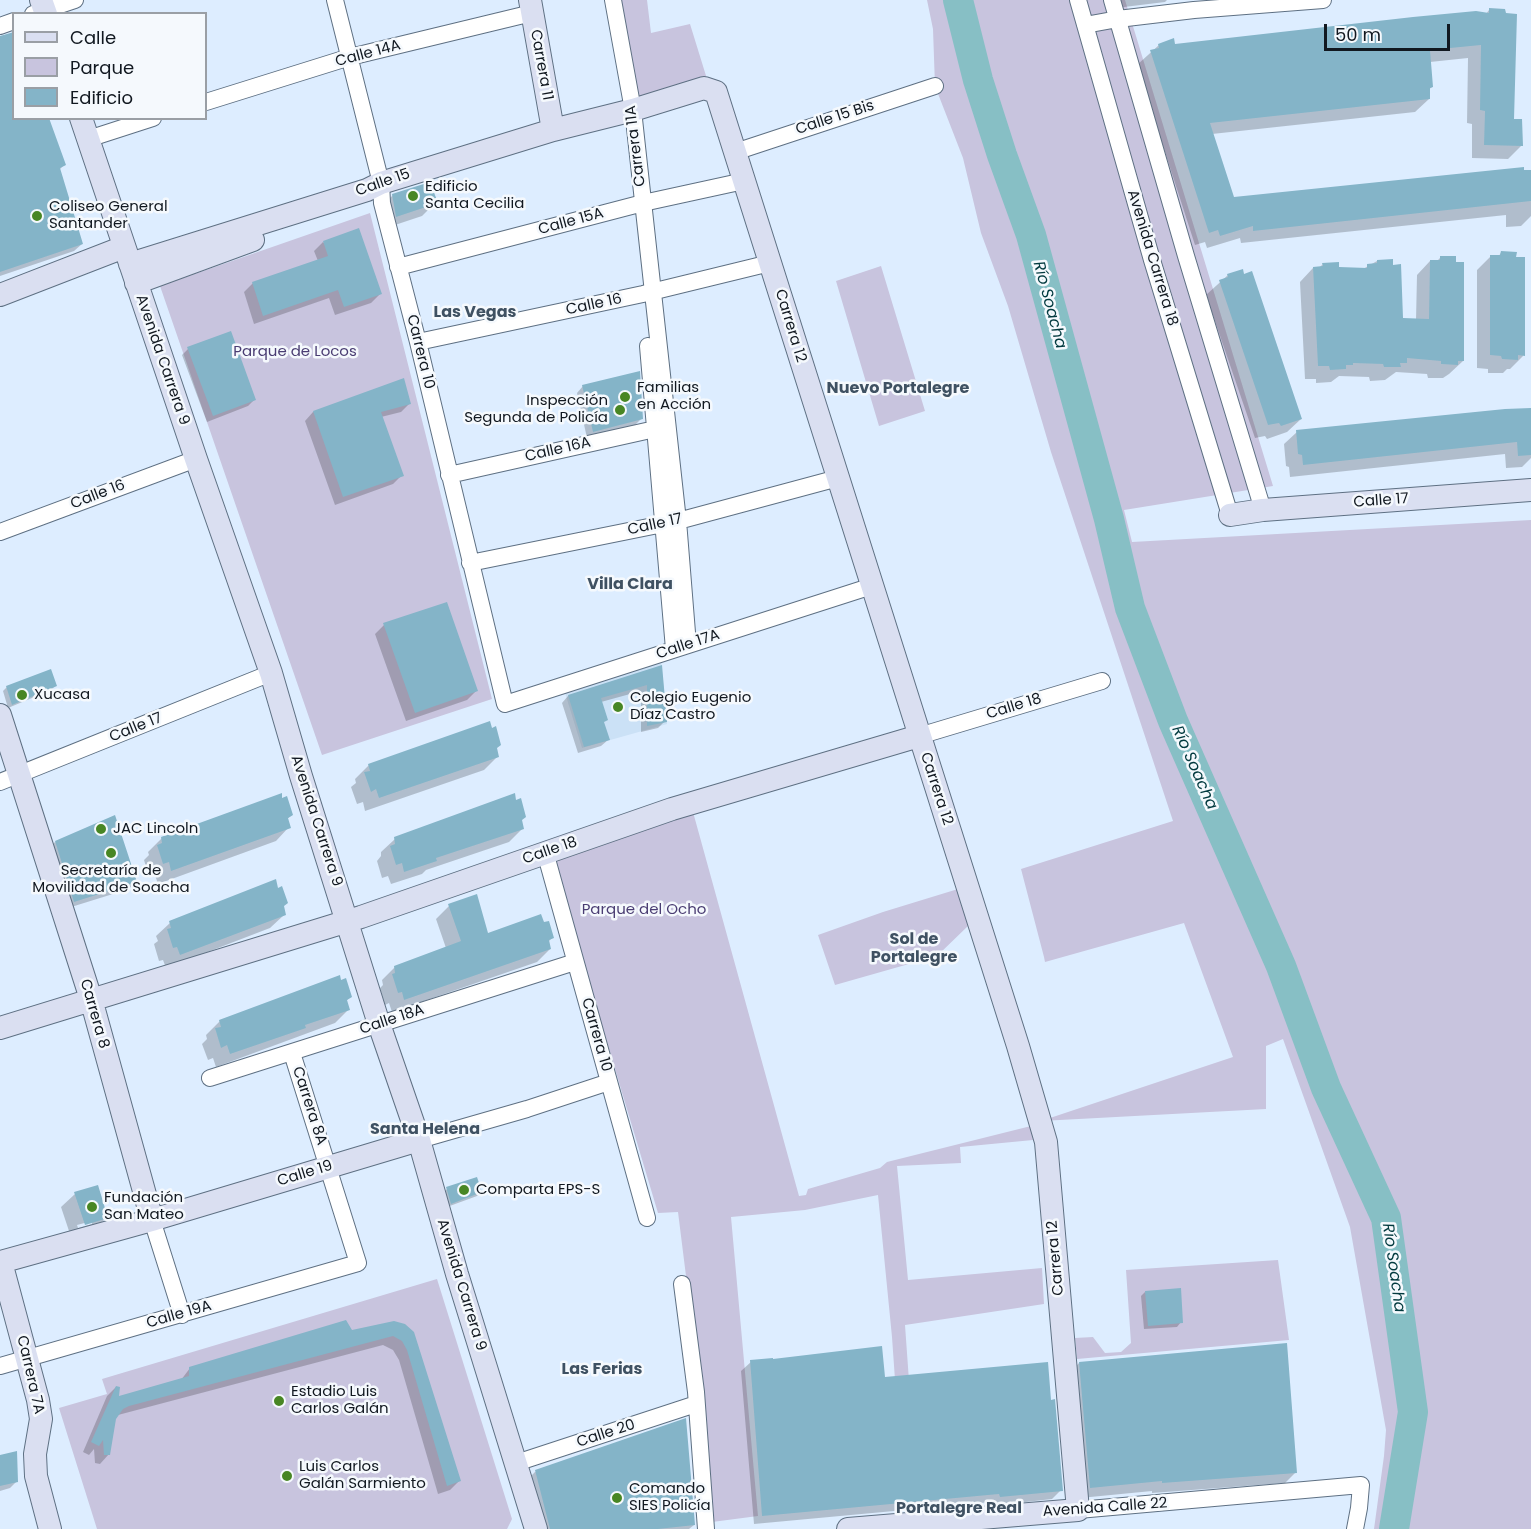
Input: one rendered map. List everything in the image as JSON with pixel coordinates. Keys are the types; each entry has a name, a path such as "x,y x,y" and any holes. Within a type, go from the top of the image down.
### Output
{"street":[{"path":"41,9 75,0"},
{"name":"Carrera 10","path":"335,0 381,183 382,203 418,342 505,704"},
{"name":"Carrera 11A","path":"613,0 633,110 643,203 648,293"},
{"name":"Avenida Carrera 18","path":"1078,0 1152,261 1230,515"},
{"path":"1112,0 1263,510"},
{"path":"1085,25 1194,10 1323,0"},
{"name":"Calle 14A","path":"207,102 350,57 531,6"},
{"name":"Carrera 11","path":"531,6 553,130"},
{"name":"Calle 15 Bis","path":"735,152 935,86"},
{"name":"Calle 15","path":"0,295 130,265 322,215 333,209 342,197 367,190 381,183 553,130 710,88"},
{"name":"Carrera 12","path":"710,88 716,92 1044,1132 1078,1510"},
{"path":"85,129 141,120"},
{"name":"Avenida Carrera 9","path":"85,129 271,673 379,1024 418,1140 457,1275 536,1529"},
{"name":"Calle 15A","path":"398,267 643,203 744,181"},
{"name":"Calle 16","path":"418,342 648,293 770,263"},
{"path":"648,293 681,647"},
{"name":"Calle 16A","path":"449,475 662,427"},
{"name":"Calle 16","path":"0,532 196,459"},
{"name":"Calle 17","path":"470,563 671,522 838,478"},
{"name":"Calle 17","path":"1230,515 1263,510 1531,490"},
{"name":"Calle 17A","path":"505,704 872,586"},
{"name":"Calle 17","path":"10,778 271,673"},
{"name":"Calle 18","path":"0,1028 348,921 672,809 1102,681"},
{"name":"Carrera 8","path":"0,715 10,778 91,999 152,1220 182,1315"},
{"name":"Carrera 10","path":"545,852 647,1218"},
{"name":"Calle 18A","path":"210,1078 575,962"},
{"name":"Carrera 8A","path":"292,1053 358,1263"},
{"name":"Calle 19","path":"0,1261 152,1220 527,1109 609,1082"},
{"name":"Carrera 7A","path":"0,1261 38,1400 40,1419 35,1455 36,1476 50,1529"},
{"name":"Calle 19A","path":"0,1366 358,1263"},
{"path":"682,1284 696,1404 706,1529"},
{"name":"Calle 20","path":"516,1463 696,1404"},
{"name":"Avenida Calle 22","path":"848,1529 1360,1485 1355,1529"}],"shaded area":[{"name":"Colegio Eugenio Díaz Castro","path":"661,660 667,724 582,748 565,693"}],"green space":[{"path":"613,0 647,0 651,33 690,24 707,79 631,99"},
{"path":"927,0 1125,0 1273,486 1124,510 1132,542 1531,520 1531,1529 1374,1529 1386,1430 1350,1227 1283,1039 1266,1046 1266,1109 1041,1121 1233,1057 1184,923 1045,962 1021,869 1173,821 1051,452 1008,306 981,233 963,158 935,86 933,29"},
{"name":"Parque de Locos","path":"370,213 492,699 322,755 160,286"},
{"path":"881,266 925,411 879,426 836,281"},
{"name":"Parque del Ocho","path":"693,812 799,1196 806,1195 808,1189 880,1168 887,1162 1031,1126 1033,1140 960,1147 961,1163 897,1166 908,1280 1042,1268 1044,1304 905,1325 918,1507 904,1508 892,1337 878,1195 805,1210 731,1217 758,1516 712,1522 702,1404 678,1212 658,1213 552,858"},
{"path":"958,889 968,926 937,956 835,985 818,935"},
{"path":"1278,1260 1289,1340 1077,1359 1075,1338 1093,1337 1105,1353 1121,1352 1131,1343 1126,1270"},
{"name":"Estadio Luis Carlos Galán","path":"437,1279 512,1519 507,1529 97,1529 59,1408 107,1394 102,1379"}],"building":[{"path":"1489,8 1505,9 1506,13 1517,14 1514,119 1522,119 1523,146 1484,145 1485,111 1480,110 1481,45 1430,50 1433,87 1430,88 1430,99 1210,123 1234,197 1524,167 1524,170 1531,170 1531,201 1253,231 1253,226 1220,236 1218,230 1209,233 1150,50 1159,48 1158,44 1174,38 1175,44 1413,17 1476,11 1489,13"},
{"path":"12,33 12,120 50,120 66,165 60,168 83,244 0,272 0,36"},
{"name":"Edificio Santa Cecilia","path":"430,182 438,203 396,217 392,194"},
{"path":"359,228 382,294 344,307 338,290 263,316 252,282 328,256 323,241"},
{"path":"1501,251 1517,252 1516,257 1525,257 1525,356 1518,355 1518,360 1502,359 1501,356 1490,355 1490,255 1500,255"},
{"path":"1440,256 1456,256 1456,262 1464,262 1464,361 1458,361 1458,365 1407,358 1407,363 1400,363 1401,367 1353,363 1353,365 1346,365 1346,369 1330,370 1329,366 1318,366 1313,267 1323,266 1322,263 1339,262 1339,267 1367,268 1367,264 1377,263 1377,260 1393,259 1393,265 1401,264 1403,318 1429,319 1430,260 1440,260"},
{"path":"1243,269 1244,274 1252,271 1302,419 1281,426 1279,423 1268,425 1219,280 1228,277 1227,274"},
{"path":"231,331 256,400 213,416 187,347"},
{"path":"640,371 643,419 593,432 582,385"},
{"path":"404,378 411,404 381,412 404,476 343,497 313,411"},
{"path":"1531,408 1531,455 1518,456 1517,442 1303,465 1302,455 1298,454 1296,430"},
{"path":"447,602 478,691 415,713 383,623"},
{"path":"662,665 667,722 647,726 647,685 601,698 608,720 604,722 610,740 584,747 568,695"},
{"name":"Xucasa","path":"51,669 57,686 12,705 6,686"},
{"path":"490,721 492,728 496,726 501,745 497,748 499,757 379,798 376,789 371,792 364,772 370,771 368,764"},
{"path":"282,793 282,798 287,796 293,815 288,818 291,828 171,871 169,862 163,864 157,845 162,843 161,837"},
{"path":"515,793 516,800 521,798 526,817 522,820 524,829 436,858 437,861 404,872 402,863 396,865 390,846 395,844 394,837"},
{"path":"115,815 137,882 74,902 55,841"},
{"path":"276,879 278,888 282,886 288,903 284,906 286,915 180,955 177,947 173,948 167,929 171,928 169,921"},
{"path":"477,894 488,933 541,914 544,922 549,921 554,938 549,940 551,949 404,1000 402,992 398,993 392,974 395,973 394,966 461,941 448,904"},
{"path":"340,975 341,980 346,978 352,997 347,1000 350,1010 230,1054 227,1045 221,1048 215,1028 221,1027 219,1020"},
{"name":"Comparta EPS-S","path":"477,1177 482,1192 451,1204 446,1187"},
{"name":"Fundación San Mateo","path":"98,1185 108,1218 85,1225 74,1192"},
{"path":"1181,1288 1183,1323 1148,1326 1145,1291"},
{"path":"346,1320 352,1330 394,1321 405,1324 414,1332 461,1481 447,1486 407,1350 402,1341 393,1336 129,1406 123,1409 116,1419 110,1455 104,1455 103,1440 99,1446 91,1442 116,1386 120,1387 119,1396 189,1376 189,1367"},
{"path":"1287,1343 1297,1473 1090,1488 1079,1362"},
{"path":"882,1346 885,1377 1048,1362 1051,1400 1055,1399 1063,1491 1000,1497 999,1494 762,1516 750,1360"},
{"name":"Comando SIES Policía","path":"686,1418 695,1525 658,1529 550,1529 535,1470"},
{"path":"17,1451 18,1482 0,1486 0,1455"}],"waterway":[{"name":"Río Soacha","path":"958,0 978,80 1031,235 1109,519 1130,608 1173,721 1281,966 1326,1088 1386,1218 1413,1412 1394,1529"}],"place":[{"name":"Edificio Santa Cecilia","path":"413,196"},
{"name":"Coliseo General Santander","path":"37,216"},
{"name":"Familias en Acción","path":"625,397"},
{"name":"Inspección Segunda de Policía","path":"620,410"},
{"name":"Xucasa","path":"22,695"},
{"name":"Colegio Eugenio Díaz Castro","path":"618,707"},
{"name":"JAC Lincoln","path":"101,829"},
{"name":"Secretaría de Movilidad de Soacha","path":"111,853"},
{"name":"Comparta EPS-S","path":"464,1190"},
{"name":"Fundación San Mateo","path":"92,1207"},
{"name":"Estadio Luis Carlos Galán","path":"279,1401"},
{"name":"Luis Carlos Galán Sarmiento","path":"287,1476"},
{"name":"Comando SIES Policía","path":"617,1498"}],"district":[{"name":"Las Vegas","path":"475,313"},
{"name":"Nuevo Portalegre","path":"898,389"},
{"name":"Villa Clara","path":"630,585"},
{"name":"Sol de Portalegre","path":"914,949"},
{"name":"Santa Helena","path":"425,1130"},
{"name":"Las Ferias","path":"602,1370"},
{"name":"Portalegre Real","path":"959,1509"}]}
